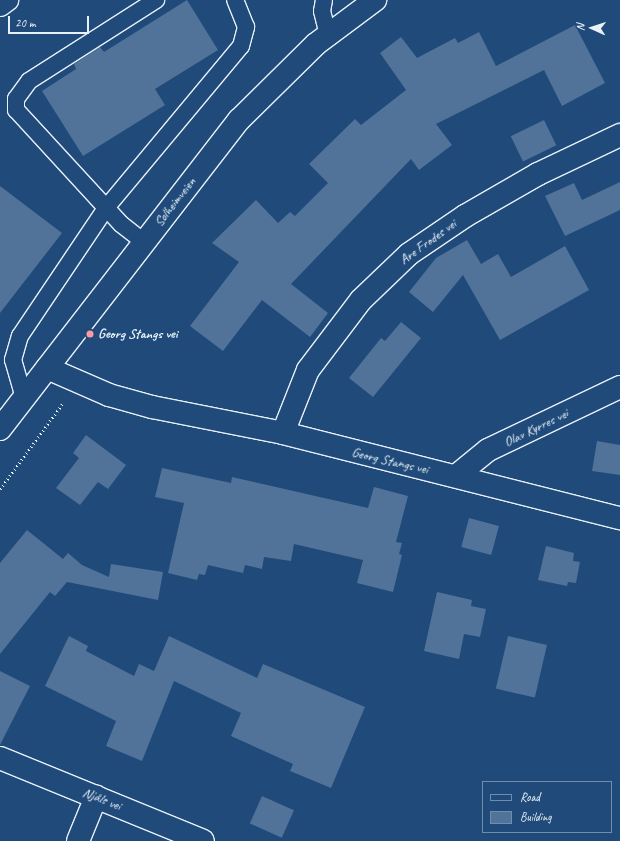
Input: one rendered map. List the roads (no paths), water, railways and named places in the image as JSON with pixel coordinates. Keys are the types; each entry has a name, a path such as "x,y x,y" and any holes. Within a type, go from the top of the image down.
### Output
{"main road":[{"path":"0,5 7,0"},
{"name":"Solheimveien","path":"0,429 239,120 277,79 328,35 375,0"},
{"name":"Are Frodes vei","path":"283,432 308,370 361,300 409,254 465,216 538,174 620,135"},
{"name":"Georg Stangs vei","path":"47,368 77,383 152,407 283,432 620,518"},
{"name":"Olav Kyrres vei","path":"456,476 488,450 620,387"},
{"name":"Njåls vei","path":"0,758 203,841"},
{"path":"78,841 96,797"}],"lane":[{"path":"144,242 106,208 16,110 16,99 29,81 156,0"},
{"path":"24,398 13,360 20,336 106,208 241,46 246,27 236,0"},
{"path":"324,0 322,11 328,35"}],"place":[{"name":"Georg Stangs vei","path":"90,334"}]}
